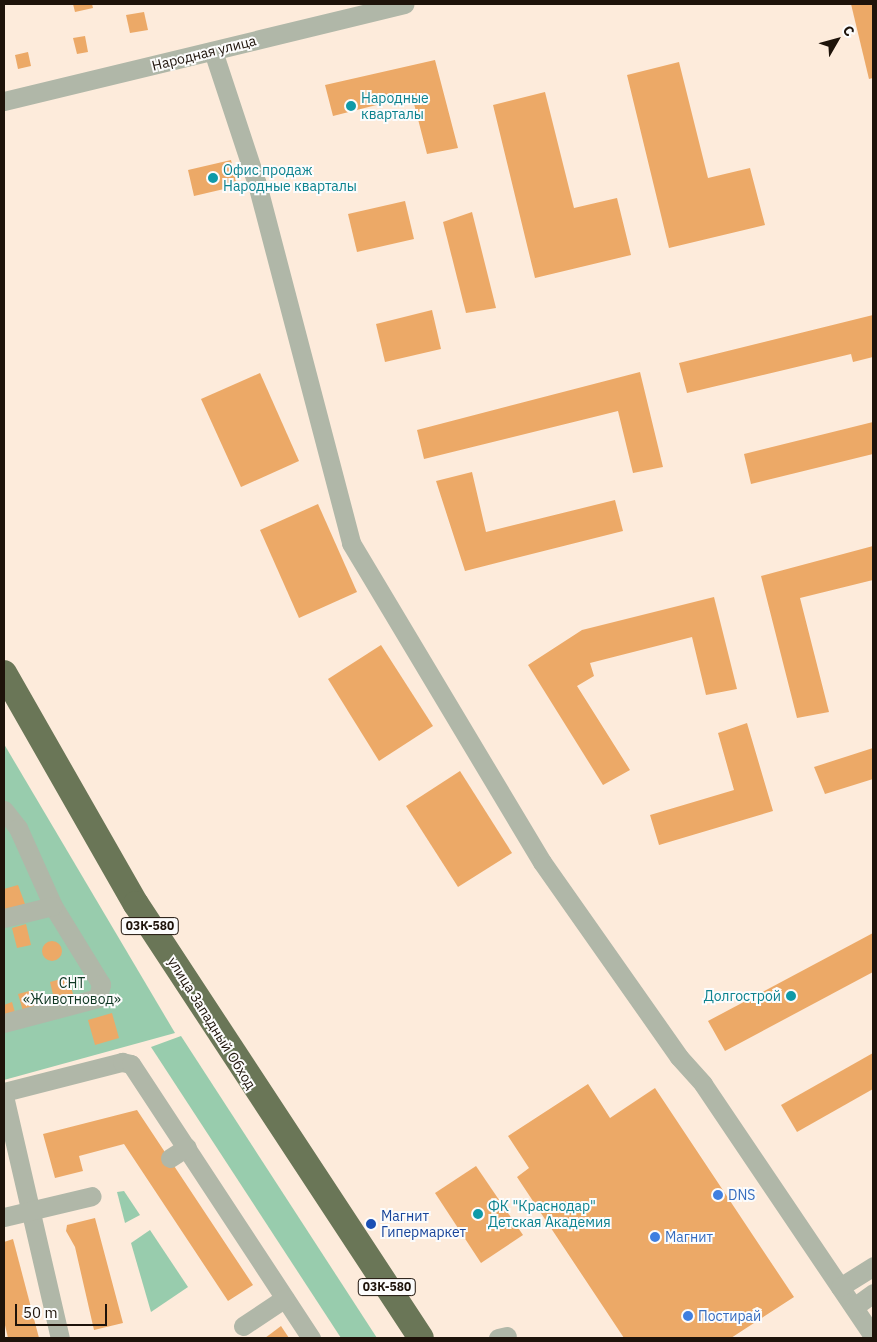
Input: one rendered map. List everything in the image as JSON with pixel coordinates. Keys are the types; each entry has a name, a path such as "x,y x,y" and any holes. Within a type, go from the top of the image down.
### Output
{"highway":[{"name":"улица Западный Обход","path":"4,673 136,904 412,1334"},
{"name":"улица Западный Обход","path":"4,692 218,1050 412,1334"}],"street":[{"name":"Народная улица","path":"4,101 404,4"},
{"path":"213,51 257,184 351,543 542,862 679,1057 703,1084 873,1336"},
{"path":"4,810 18,828 54,906 101,984 98,998 4,1022"},
{"path":"4,918 54,906"},
{"path":"4,1092 127,1061 187,1147 311,1338"},
{"path":"4,1096 29,1212 60,1338"},
{"path":"170,1158 187,1147"},
{"path":"4,1217 92,1196"},
{"path":"840,1287 873,1266"},
{"path":"854,1307 873,1294"},
{"path":"243,1326 285,1298"}],"green space":[{"name":"СНТ «Животновод»","path":"4,744 175,1033 4,1080"},
{"path":"181,1036 377,1338 341,1338 151,1047"},
{"path":"124,1191 140,1215 125,1223 117,1192"},
{"path":"150,1230 188,1287 151,1312 131,1243"}],"building":[{"path":"73,4 92,4 93,8 75,12"},
{"path":"851,4 873,4 873,78 869,79"},
{"path":"144,12 148,30 130,33 126,15"},
{"path":"85,36 88,52 77,54 73,38"},
{"path":"28,52 31,66 18,69 15,55"},
{"name":"Народные кварталы","path":"435,60 458,148 427,154 412,96 333,116 325,85"},
{"path":"679,62 708,178 750,168 765,225 669,248 627,75"},
{"path":"545,92 574,208 617,198 631,255 535,278 493,105"},
{"name":"Офис продаж Народные кварталы","path":"231,160 237,186 194,196 188,170"},
{"path":"405,201 414,239 357,252 348,214"},
{"path":"472,212 496,308 466,313 443,222"},
{"path":"432,310 441,349 385,362 376,324"},
{"path":"873,315 873,357 853,362 851,354 687,393 679,363"},
{"path":"640,372 663,467 633,473 618,411 424,459 417,430"},
{"path":"260,373 299,461 241,487 201,399"},
{"path":"873,422 873,454 751,484 744,454"},
{"path":"472,472 486,532 615,500 623,531 465,571 436,481"},
{"path":"318,504 357,592 299,618 260,530"},
{"path":"873,546 873,580 800,598 829,712 797,718 761,576"},
{"path":"714,597 737,689 706,695 692,637 590,663 594,676 577,686 630,770 603,785 528,665 582,630"},
{"path":"381,645 433,726 379,761 328,679"},
{"path":"747,723 773,811 659,845 650,815 734,790 718,733"},
{"path":"873,748 873,779 825,794 814,767"},
{"path":"460,771 512,853 458,887 406,806"},
{"path":"18,885 25,904 4,910 4,889"},
{"path":"26,924 31,945 17,948 12,928"},
{"name":"Долгострой","path":"873,933 873,972 725,1051 708,1021"},
{"path":"52,941 59,944 62,951 59,958 52,961 45,958 42,951 45,944"},
{"path":"68,977 73,994 54,999 50,982"},
{"path":"33,990 38,1007 23,1011 18,994"},
{"path":"12,1002 16,1016 4,1020 4,1005"},
{"path":"112,1013 119,1038 95,1045 88,1020"},
{"path":"873,1053 873,1089 797,1132 781,1105"},
{"name":"Магнит","path":"588,1084 610,1118 655,1088 794,1297 731,1338 624,1338 517,1177 529,1168 508,1136"},
{"path":"137,1110 253,1285 228,1301 124,1144 79,1156 83,1171 55,1178 43,1134"},
{"name":"ФК \"Краснодар\" Детская Академия","path":"476,1166 523,1235 481,1263 435,1193"},
{"path":"95,1218 123,1323 94,1330 75,1247 66,1231 67,1225"},
{"path":"13,1239 39,1338 8,1338 4,1321 4,1242"},
{"path":"281,1326 289,1338 265,1338"}],"place":[{"name":"Народные кварталы","path":"351,106"},
{"name":"Офис продаж Народные кварталы","path":"213,178"},
{"name":"Долгострой","path":"791,996"},
{"name":"DNS","path":"718,1195"},
{"name":"ФК \"Краснодар\" Детская Академия","path":"478,1214"},
{"name":"Магнит Гипермаркет","path":"371,1224"},
{"name":"Магнит","path":"655,1237"},
{"name":"Постирай","path":"688,1316"}]}
